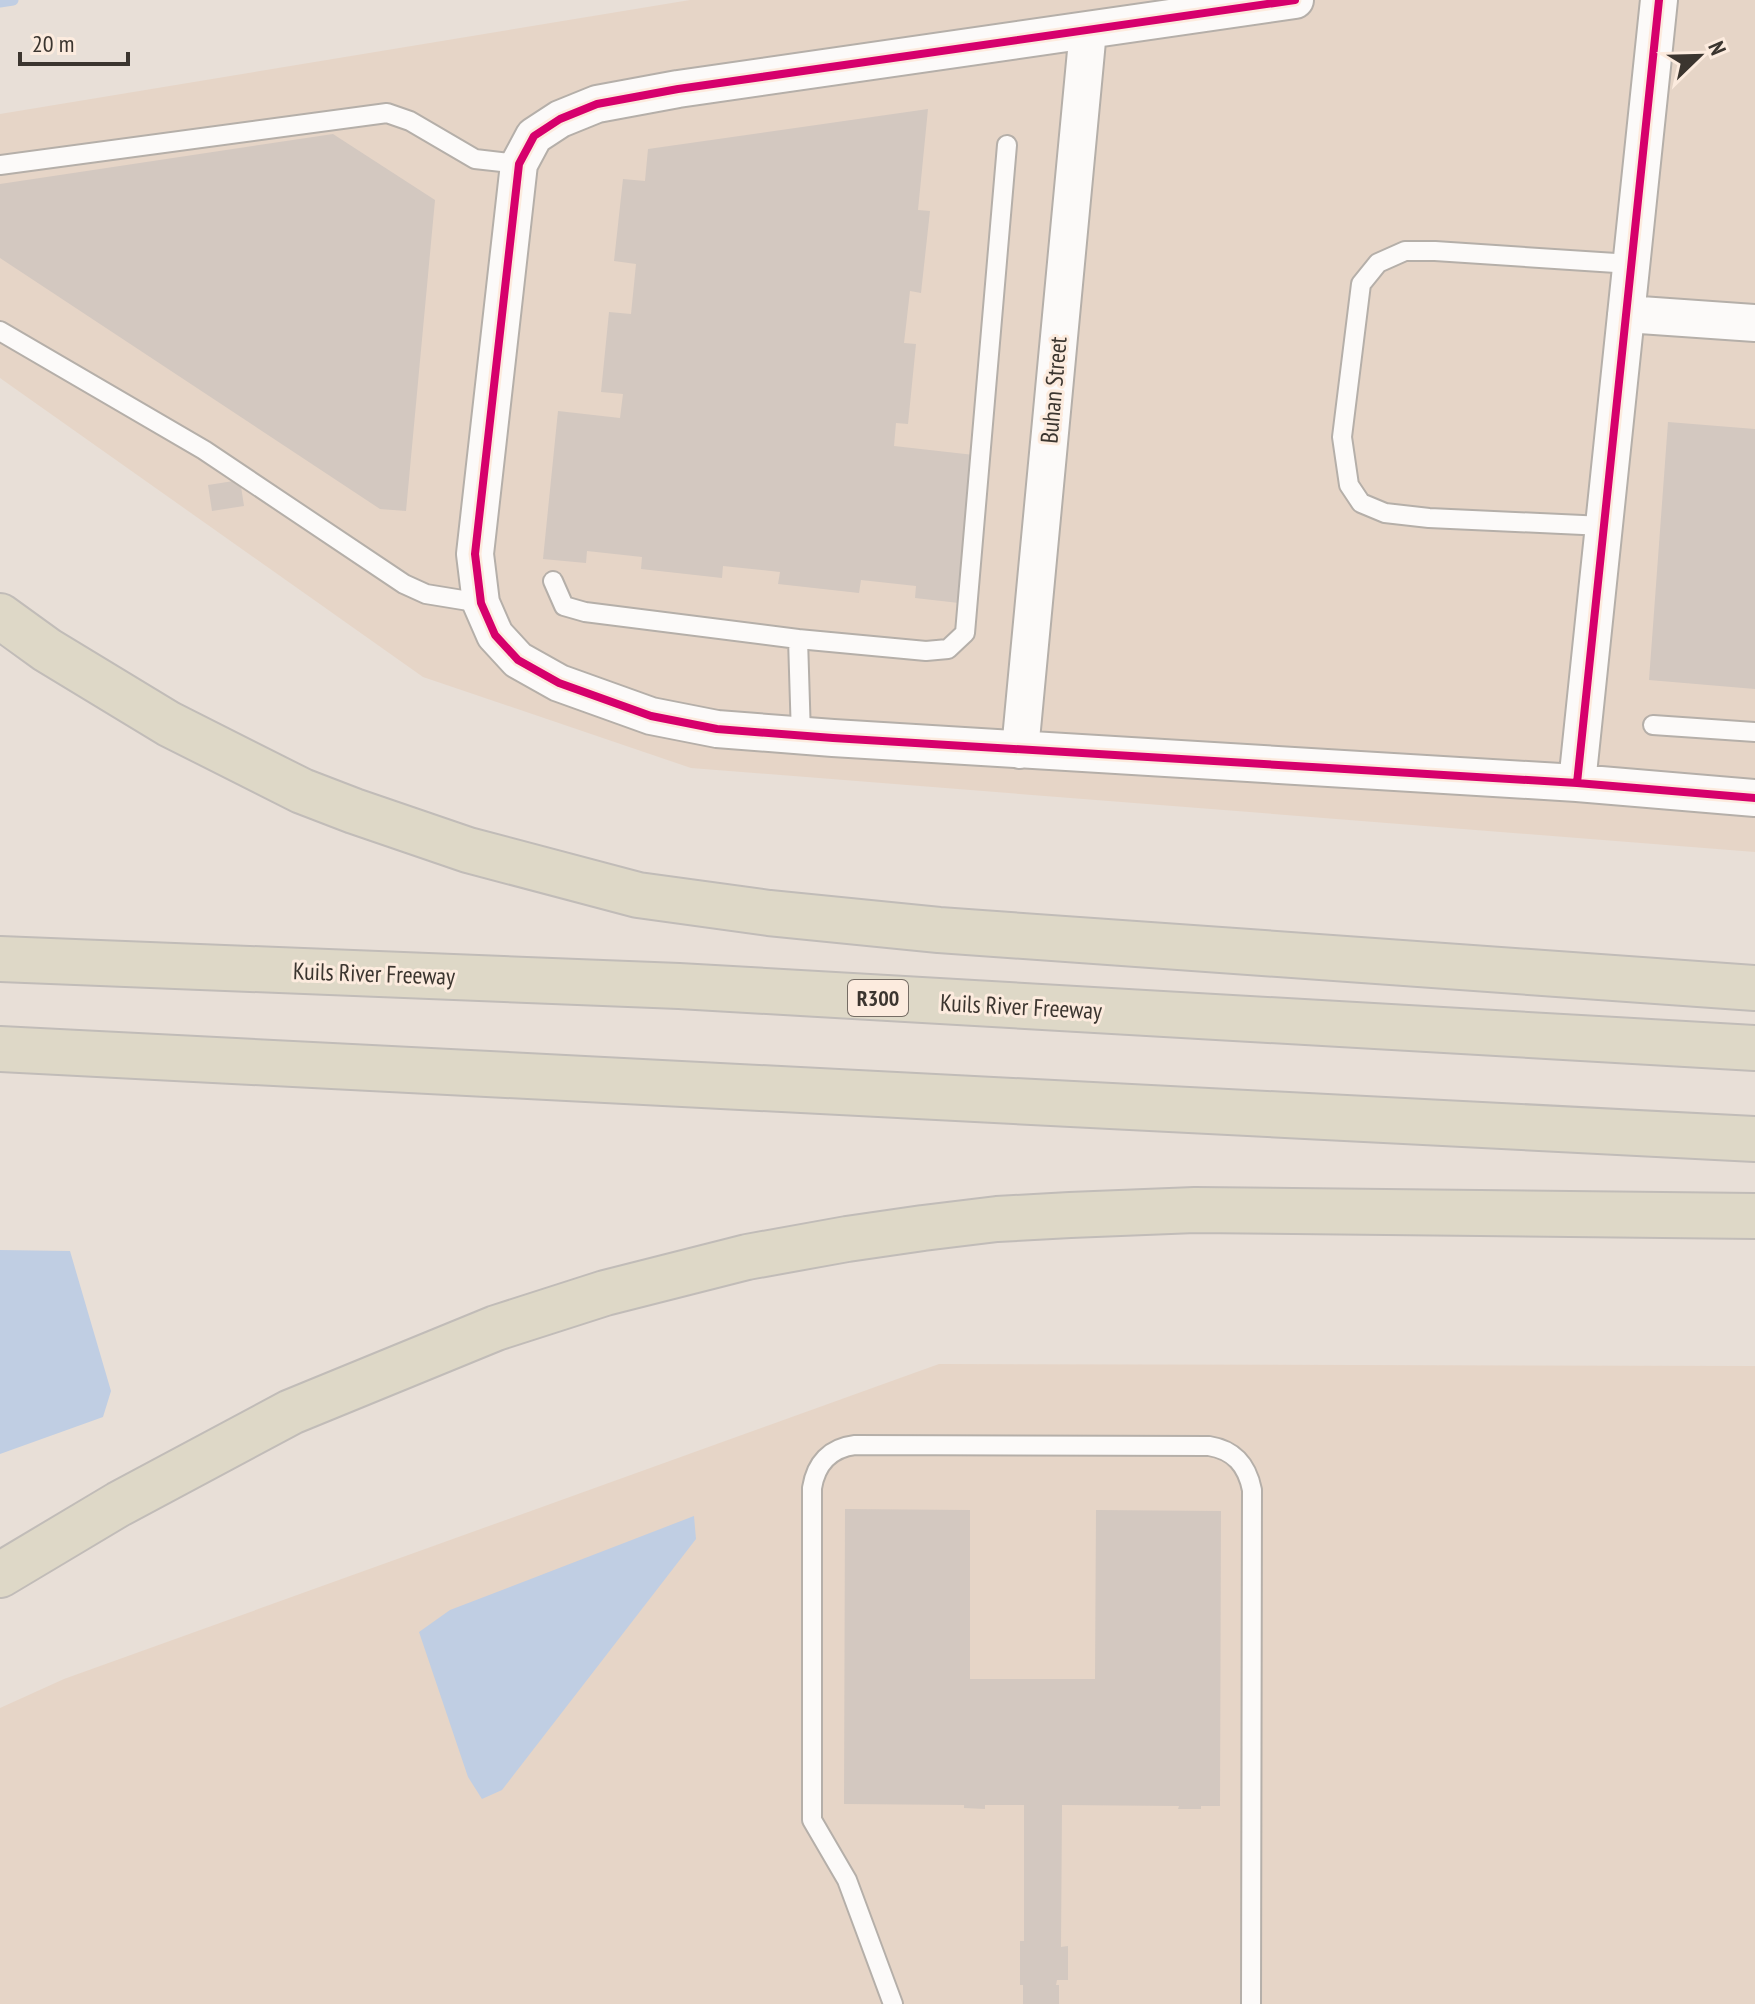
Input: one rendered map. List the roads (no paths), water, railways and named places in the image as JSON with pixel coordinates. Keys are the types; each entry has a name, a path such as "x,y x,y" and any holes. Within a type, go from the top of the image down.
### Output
{"highway":[{"path":"0,616 47,650 169,724 302,791 468,850 638,895 769,913 939,930 1755,988"},
{"name":"Kuils River Freeway","path":"0,959 679,986 1755,1048"},
{"path":"0,1049 1755,1139"},
{"path":"0,1575 119,1504 291,1412 496,1328 605,1293 747,1257 923,1228 997,1219 1070,1215 1223,1210 1755,1216"}],"street":[{"path":"1295,0 678,89 597,104 560,119 534,136 519,164 475,554 481,603 495,635 518,660 559,683 651,716 717,729 1577,783 1755,798"},
{"path":"1577,783 1659,0"},
{"name":"Buhan Street","path":"1020,750 1088,30"},
{"path":"1626,314 1755,323"}],"lane":[{"path":"0,165 387,113 410,121 475,159 519,164"},
{"path":"553,581 564,606 585,612 798,639 926,651 948,649 965,633 1007,145"},
{"path":"1604,526 1385,513 1361,503 1349,485 1342,437 1361,284 1378,263 1405,251 1435,251 1631,264"},
{"path":"0,331 204,450 404,584 426,594 481,603"},
{"path":"798,639 801,736"},
{"path":"1653,725 1755,732"},
{"path":"893,2004 847,1880 812,1820 812,1488 818,1467 825,1458 844,1446 855,1445 1209,1446 1230,1452 1239,1459 1252,1490 1251,2004"}],"water":[{"path":"0,1250 70,1251 111,1391 103,1417 0,1454"},
{"path":"694,1516 696,1539 502,1790 482,1799 468,1777 419,1632 450,1610"}],"waterway":[{"path":"0,2 13,0"}]}
